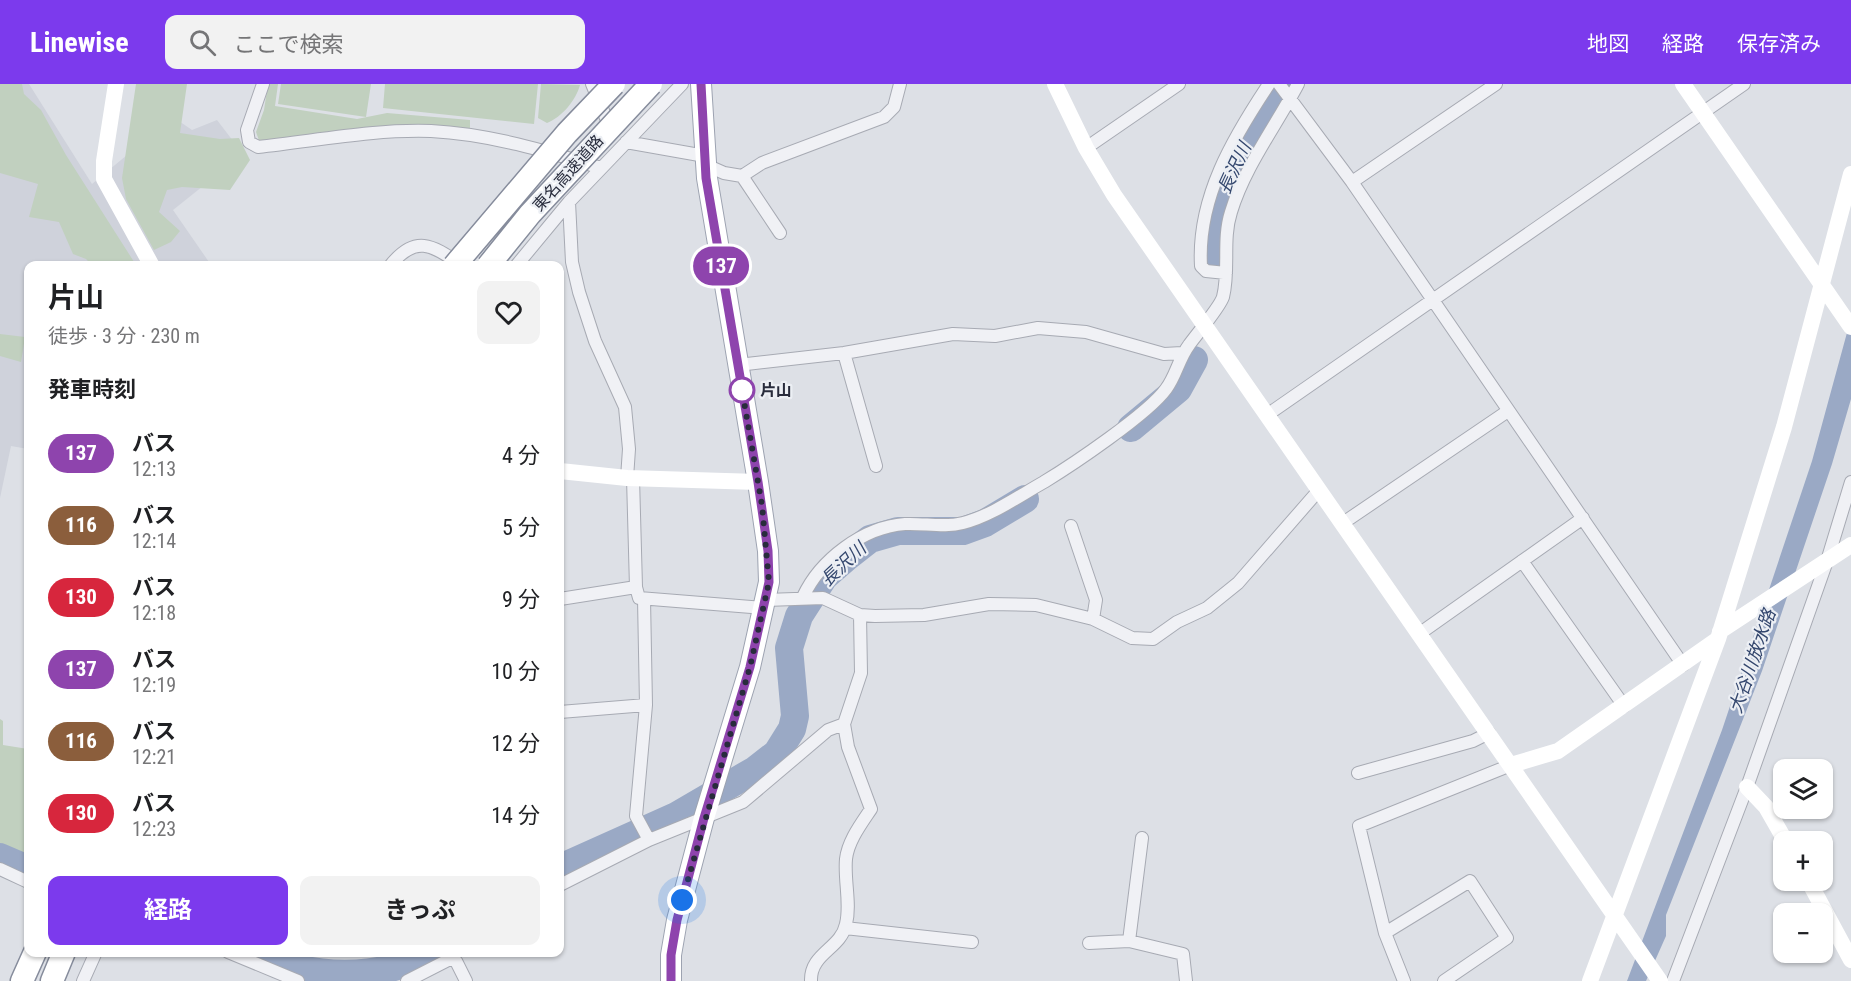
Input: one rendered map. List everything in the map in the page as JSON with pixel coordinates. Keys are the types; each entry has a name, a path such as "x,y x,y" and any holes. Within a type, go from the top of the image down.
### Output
{"highway":[{"name":"東名高速道路","path":"458,261 567,133 614,84"},
{"name":"東名高速道路","path":"492,261 538,206 651,84"},
{"path":"22,981 33,957"},
{"path":"52,981 62,957"}],"main road":[{"path":"671,981 671,955 677,920 750,667 769,582 768,551 758,482 705,160 701,84"}],"street":[{"path":"116,84 104,161 104,179 149,261"},
{"path":"263,84 248,130 249,142 258,147 397,132 432,131 530,146 601,168"},
{"path":"592,84 622,146"},
{"path":"520,261 601,168 682,84"},
{"path":"622,146 705,160 724,173 742,176 762,163 884,117 894,107 900,84"},
{"path":"1055,84 1086,148 1114,195 1660,981"},
{"path":"1086,148 1179,84"},
{"path":"1226,273 1206,271 1201,266 1206,207 1218,174 1269,84"},
{"path":"1279,84 1352,182 1432,303 1683,664"},
{"path":"803,597 814,577 827,563 872,531 904,524 965,523 981,518 1045,481 1150,405 1166,390 1182,353 1205,325 1223,297 1226,273 1226,236 1230,213 1250,169 1298,84"},
{"path":"1352,182 1496,84"},
{"path":"1683,84 1851,327"},
{"path":"1267,415 1432,303 1744,84"},
{"path":"1590,981 1618,919 1723,632 1784,427 1851,174"},
{"path":"742,176 780,232"},
{"path":"570,202 572,262 579,292 595,341 625,407 636,587 639,598 765,604 803,597 823,598 860,615 900,617 989,604 1017,603 1054,608 1094,620 1132,638 1153,639 1177,622 1207,608 1238,583 1319,490"},
{"path":"394,261 402,251 416,246 440,251 455,261"},
{"path":"738,365 844,352 952,334 995,336 1038,328 1086,332 1141,349 1164,354 1182,353"},
{"path":"844,352 876,466"},
{"path":"1342,523 1508,411"},
{"path":"564,471 630,478 758,482"},
{"path":"1673,981 1747,787 1827,561 1851,482"},
{"path":"1419,634 1583,518"},
{"path":"1071,526 1096,600 1094,620"},
{"path":"1404,981 1385,933 1359,826 1511,765 1558,751 1683,664 1723,632 1851,545"},
{"path":"1522,561 1624,706"},
{"path":"564,598 636,587"},
{"path":"644,599 646,705 636,816 648,839"},
{"path":"811,981 811,971 816,960 836,942 845,928 846,858 856,833 871,809 848,747 844,724 861,673 860,615"},
{"path":"564,712 646,705"},
{"path":"564,883 648,839 743,802 828,730 844,724"},
{"path":"1358,773 1473,741 1489,733"},
{"path":"1747,787 1766,807 1780,831"},
{"path":"1130,941 1142,838"},
{"path":"0,869 24,880"},
{"path":"1385,933 1470,881 1507,938 1444,981"},
{"path":"1814,891 1851,960"},
{"path":"845,928 972,942"},
{"path":"1089,943 1130,941 1183,954 1186,981"},
{"path":"83,981 94,957"},
{"path":"240,957 298,981"},
{"path":"406,981 452,957"},
{"path":"457,957 466,981"}],"shaded area":[{"path":"0,84 29,84 92,184 173,117 192,130 217,120 243,154 173,210 208,261 24,261 24,448 11,446 0,498"}],"green space":[{"path":"0,84 22,84 24,94 41,110 66,155 133,261 88,261 73,254 59,222 29,217 38,184 0,173"},
{"path":"136,84 187,84 180,133 220,139 239,138 250,160 230,190 182,187 167,190 159,212 180,231 171,242 154,250 126,199 122,178"},
{"path":"268,84 278,84 275,106 357,119 387,113 470,120 470,129 413,124 262,149 256,132 264,110"},
{"path":"281,84 371,84 366,117 278,104"},
{"path":"385,84 538,84 534,124 383,108"},
{"path":"541,84 580,85 568,107 558,117 547,123 538,118"},
{"path":"0,334 24,337 21,362 0,356"},
{"path":"0,719 3,721 3,745 24,748 24,857 0,843"}],"water":[{"name":"大谷川放水路","path":"1851,318 1851,399 1832,464 1762,671 1666,915 1666,936 1646,981 1627,981 1722,730 1812,461"}],"waterway":[{"name":"長沢川","path":"1209,260 1217,211 1224,189 1243,147 1280,84"},
{"name":"長沢川","path":"1131,428 1178,389 1194,360"},
{"name":"長沢川","path":"564,866 676,816 755,770 777,753 792,729 795,716 789,648 799,616 824,577 847,557 870,539 898,531 963,531 985,523 1025,499"},
{"name":"長沢川","path":"0,857 24,867"},
{"name":"長沢川","path":"270,957 300,968 345,974 389,968 419,957"}],"bus line":[{"name":"137","path":"671,981 671,955 677,920 704,818 750,667 769,582 768,551 758,482 706,178 701,84"}],"place":[{"name":"片山","path":"742,390"}],"route":[{"path":"682,900 704,818 750,667 769,582 768,551 762,505 742,388 742,390"}]}
